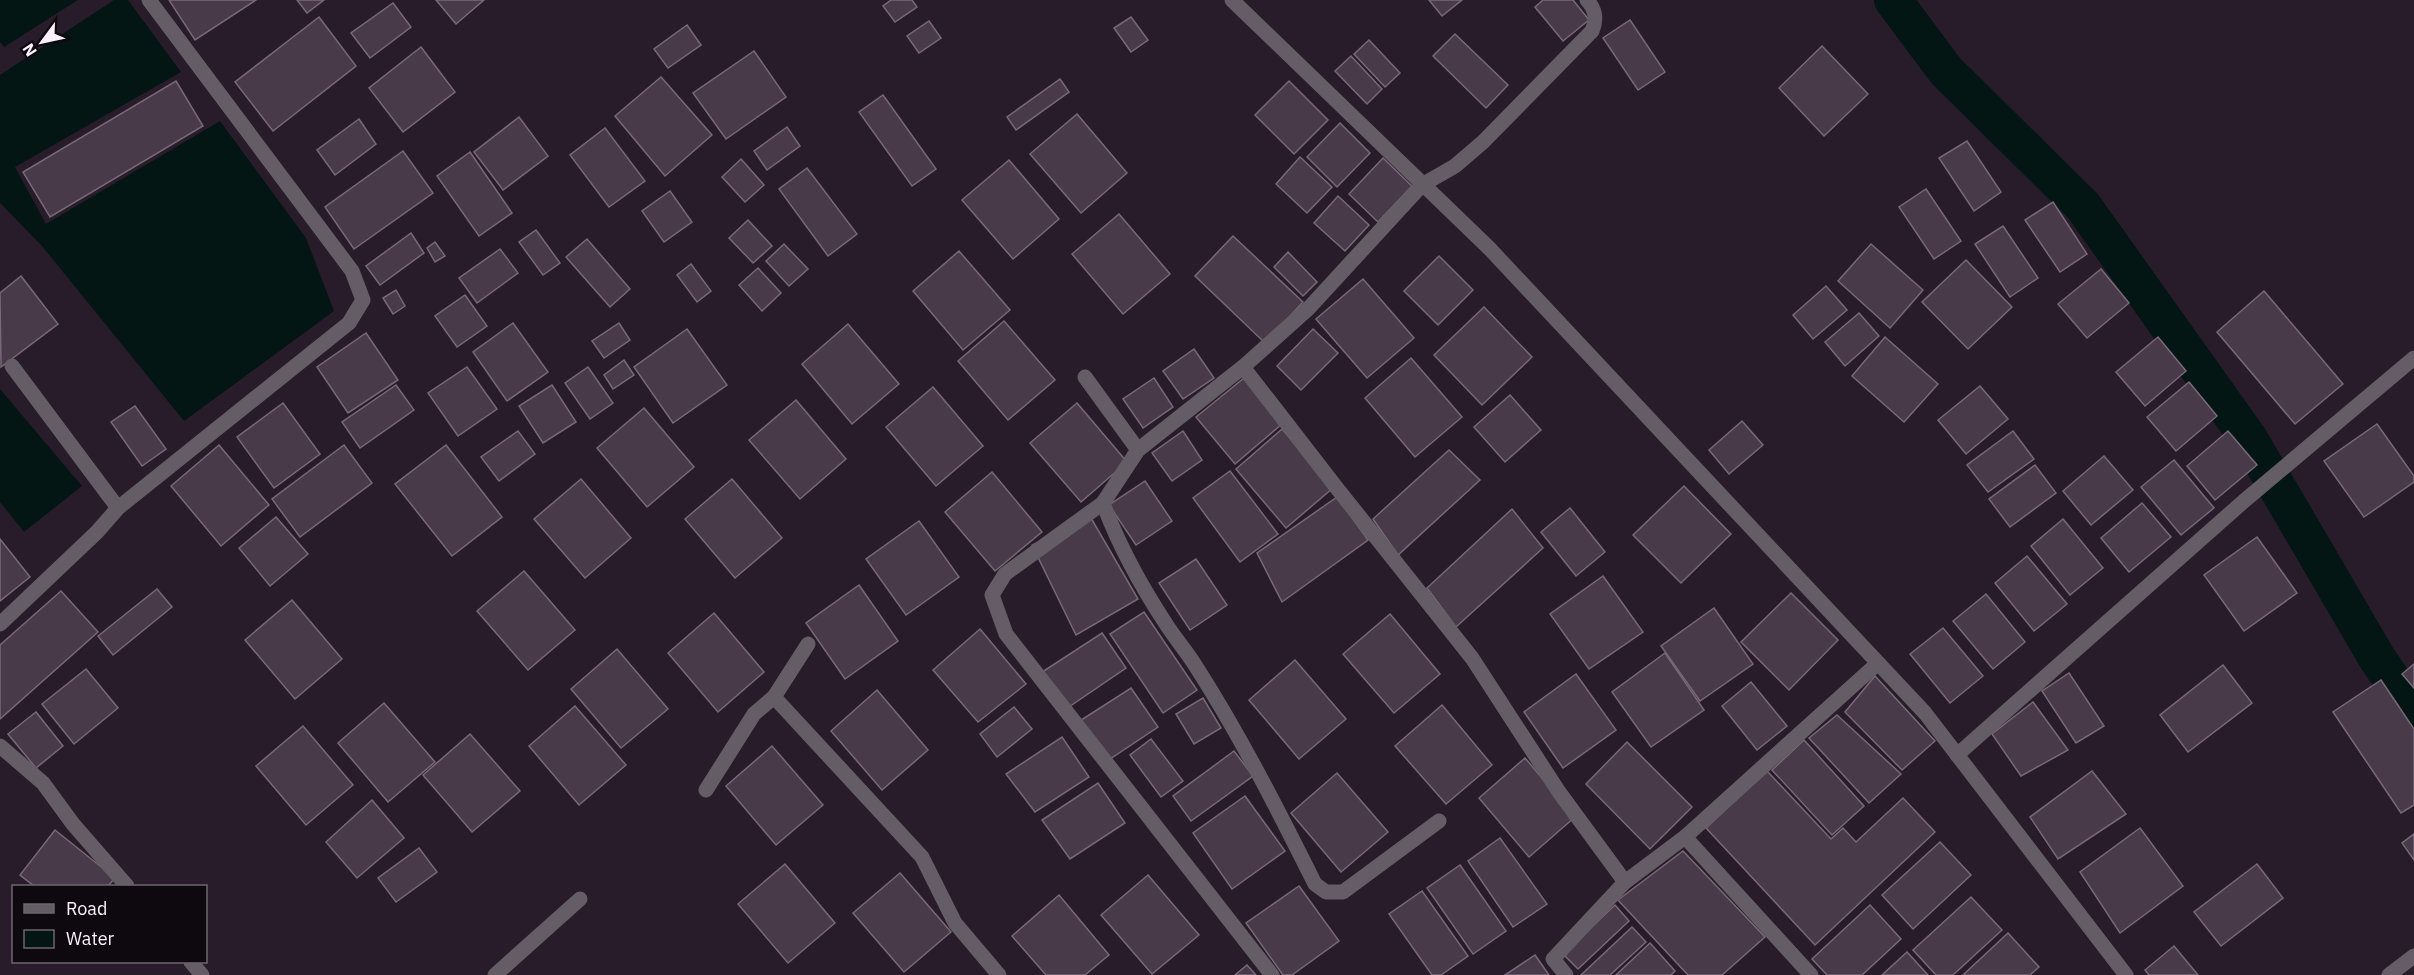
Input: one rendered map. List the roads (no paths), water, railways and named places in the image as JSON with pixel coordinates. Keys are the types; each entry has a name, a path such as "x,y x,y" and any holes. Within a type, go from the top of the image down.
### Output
{"street":[{"path":"0,624 97,532 118,508 349,323 363,300 352,271 149,0"},
{"path":"1232,0 1489,248 1925,713 2126,975"},
{"path":"1272,975 1006,634 992,595 1005,574 1103,503 1138,450 1243,367 1308,309 1422,185 1455,166 1483,142 1592,31 1596,22 1595,12 1587,0"},
{"path":"1957,755 2244,501 2414,358"},
{"path":"12,366 118,508"},
{"path":"1243,367 1335,487 1472,658 1559,792 1625,882"},
{"path":"1085,377 1138,450"},
{"path":"1103,503 1116,540 1166,625 1194,663 1230,722 1268,790 1315,884 1326,892 1342,892 1439,820"},
{"path":"706,790 754,714 774,697 808,644"},
{"path":"1566,975 1553,959 1574,933 1625,882 1685,837 1878,663"},
{"path":"774,697 922,857 955,923 999,975"},
{"path":"0,746 42,783 73,824 126,885"},
{"path":"1685,837 1811,975"},
{"path":"495,975 580,899"},
{"path":"2389,975 2414,956"},
{"path":"192,963 202,975"}],"water":[{"path":"0,0 78,0 4,47 0,42"},
{"path":"114,0 128,0 181,72 15,167 46,224 220,121 306,238 334,311 184,421 42,246 0,203 0,75"},
{"path":"0,389 82,486 24,532 0,502"}],"waterway":[{"path":"1893,0 1946,71 2083,206 2249,439 2377,658 2414,713"}]}
